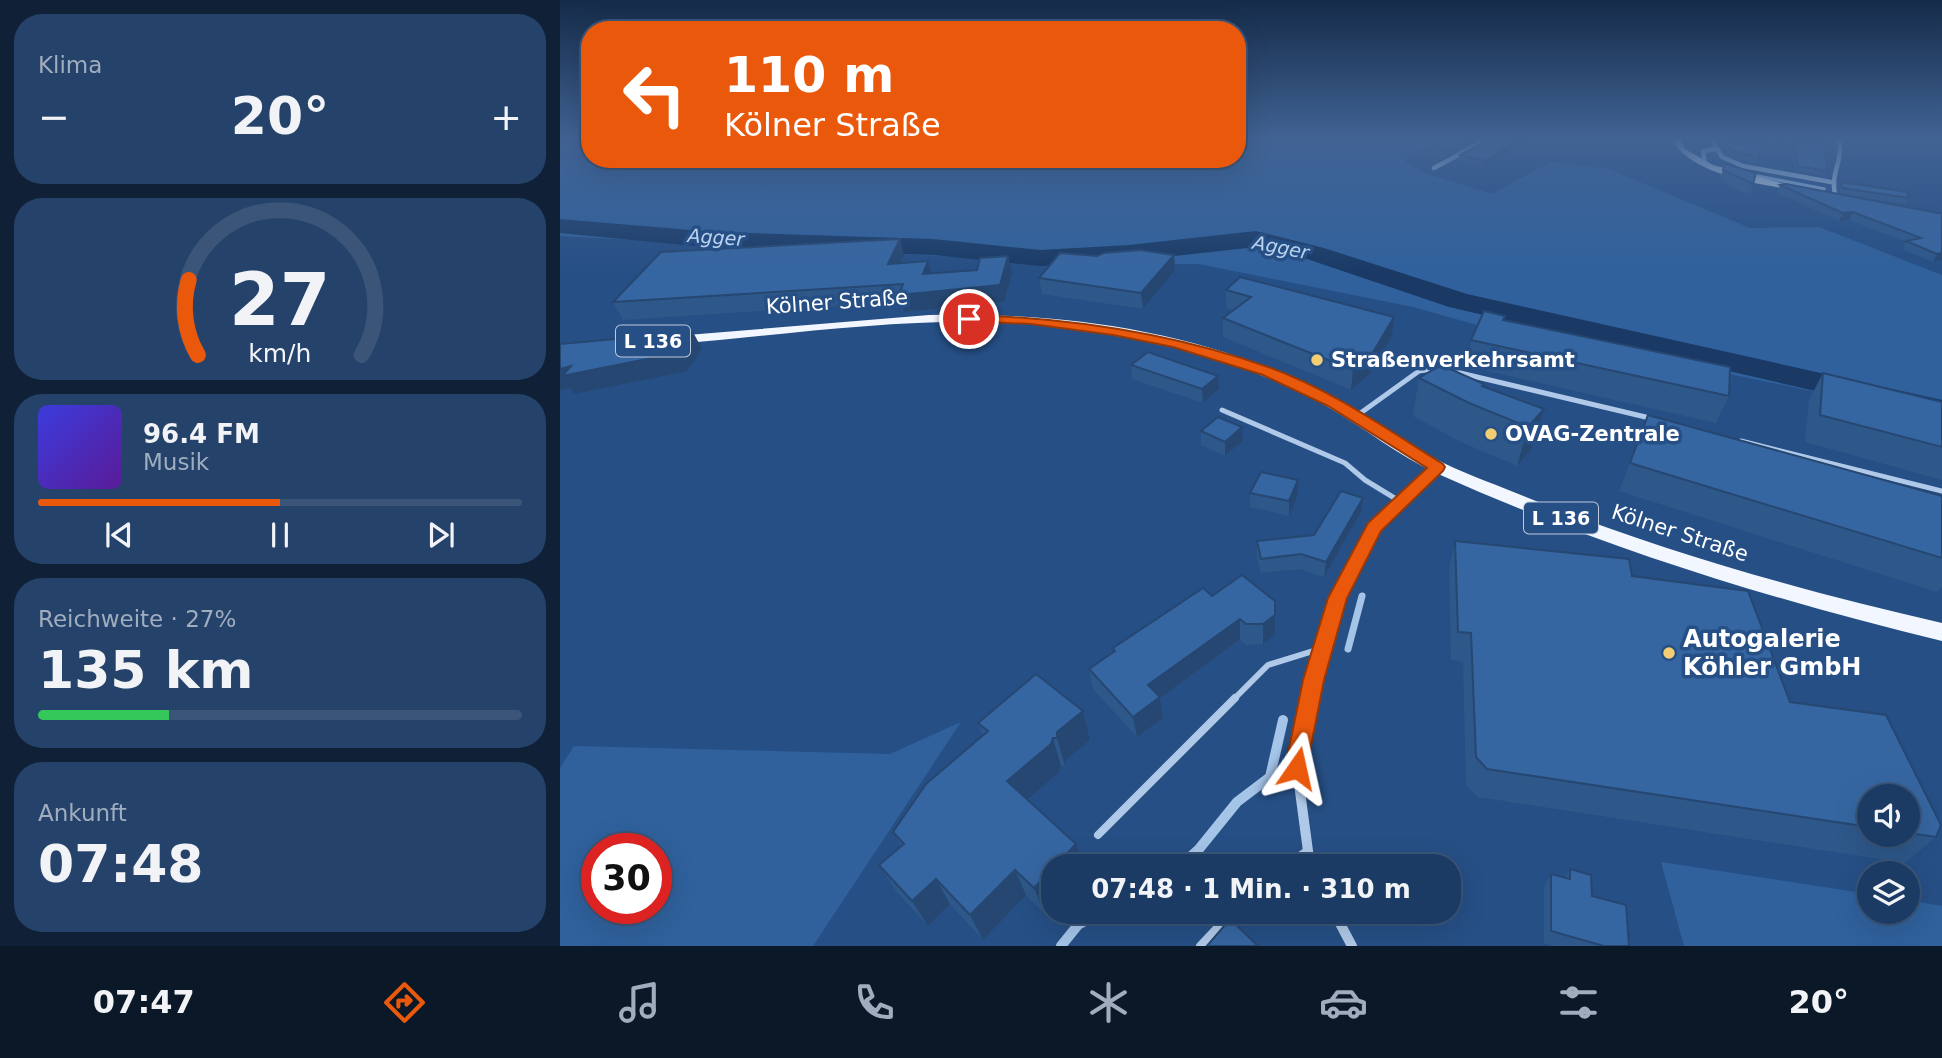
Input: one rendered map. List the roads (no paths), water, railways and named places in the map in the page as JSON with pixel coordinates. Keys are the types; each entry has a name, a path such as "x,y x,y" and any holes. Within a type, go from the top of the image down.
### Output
{"main road":[{"path":"1781,184 1812,191"},
{"path":"1823,193 1839,196"},
{"name":"Kölner Straße","path":"660,341 945,319 1046,322 1113,331 1176,344 1268,372 1355,417 1437,467 1590,530 1779,591 1942,632"}],"street":[{"path":"1832,184 1839,196"},
{"path":"1308,854 1297,768 1314,680 1338,598 1374,527 1437,467"},
{"path":"1340,924 1352,946"}],"lane":[{"path":"1355,417 1419,372 1438,368 1660,421"},
{"path":"1222,410 1345,463 1365,480 1401,502"},
{"path":"1727,438 1942,491"},
{"path":"1098,835 1268,665 1323,648"},
{"path":"1302,854 1307,851"},
{"path":"1200,946 1221,924"}],"waterway":[{"path":"1799,184 1824,189"},
{"name":"Agger","path":"560,226 714,240 933,247 1040,258 1129,253 1256,239 1315,253 1459,301 1942,410"},
{"path":"1518,329 1524,316"},
{"path":"1348,649 1362,596"},
{"path":"1193,854 1237,802 1270,777 1283,720"},
{"path":"1061,946 1080,924"}],"place":[{"name":"Straßenverkehrsamt","path":"1317,360"},
{"name":"OVAG-Zentrale","path":"1491,434"},
{"name":"Autogalerie Köhler GmbH","path":"1669,653"}]}
